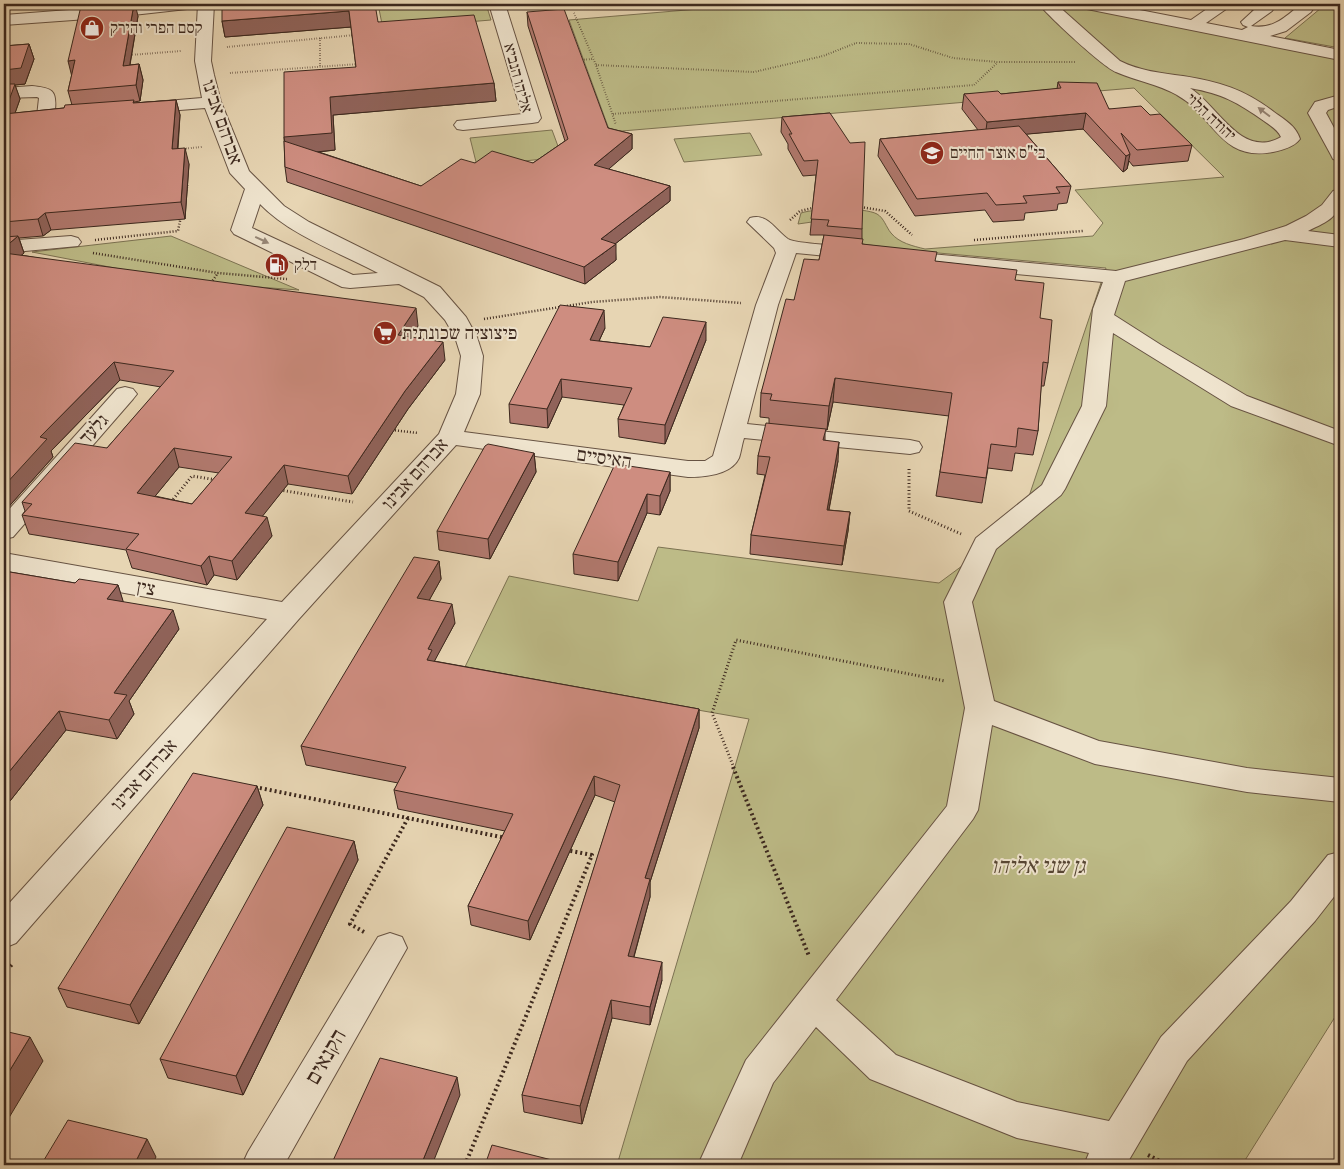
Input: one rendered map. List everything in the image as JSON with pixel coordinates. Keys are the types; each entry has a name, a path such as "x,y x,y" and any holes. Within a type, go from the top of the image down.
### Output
{"street":[{"path":"4,20 115,12 187,4"},
{"name":"אברהם אבינו","path":"4,933 288,613 450,437 468,394 472,356 459,323 432,292 302,226 277,210 240,173 212,102 205,75 203,49 206,4"},
{"name":"אליהו הנביא","path":"463,125 532,118 497,4"},
{"name":"יהודה הלוי","path":"1047,4 1114,65 1139,75 1164,83 1185,92 1230,138 1239,144 1271,148 1284,144 1291,139 1290,133 1247,100 1234,94 1193,84 1139,75"},
{"path":"1087,4 1340,55"},
{"path":"1114,4 1256,32 1278,30 1305,9 1299,4"},
{"path":"1160,13 1177,4"},
{"path":"1198,21 1224,4"},
{"path":"1249,22 1266,8 1250,4"},
{"path":"4,93 41,92 48,96 46,116 95,112"},
{"path":"1340,100 1321,106 1317,113 1340,155"},
{"path":"124,110 212,102"},
{"path":"255,189 240,230 350,282 403,277"},
{"path":"756,222 780,243 1116,277 1184,258 1286,234 1322,216 1336,203 1340,195"},
{"path":"1286,234 1340,242"},
{"path":"4,247 71,242"},
{"name":"האיסיים","path":"450,437 688,470 708,469 720,464 726,458 735,430 767,305 786,253 780,243"},
{"path":"718,1165 759,1072 962,810 978,698 958,602 985,544 1052,489 1094,406 1104,309 1116,277"},
{"path":"1103,317 1153,350 1239,401 1340,439"},
{"name":"גלעד","path":"4,531 126,394"},
{"path":"735,430 910,447"},
{"name":"צין","path":"4,562 288,613"},
{"path":"978,698 1095,752 1247,780 1340,790"},
{"path":"818,996 883,1067 1017,1120 1112,1153 1174,1049 1303,911 1340,865"},
{"name":"הקנאים","path":"262,1165 390,948"}],"path":[{"path":"595,9 668,4"},
{"path":"574,13 596,65 616,125"},
{"path":"127,55 358,35"},
{"path":"320,38 320,67"},
{"path":"596,65 754,72 823,56 856,42 909,44 953,58 998,62 1087,62 1114,65"},
{"path":"574,61 593,59"},
{"path":"613,114 974,85 998,62"},
{"path":"205,75 359,64"},
{"path":"181,148 228,144"},
{"path":"178,185 188,184 186,194"},
{"path":"855,207 877,209 892,216 915,237"},
{"path":"780,243 794,215 800,211 819,208"},
{"path":"71,242 178,231 182,213"},
{"path":"969,241 1083,231"},
{"path":"40,244 218,273 296,280"},
{"path":"206,288 218,273"},
{"path":"459,323 592,302 660,297 767,305"},
{"path":"382,428 450,437"},
{"path":"910,447 909,511 985,544"},
{"path":"168,506 192,476 218,480"},
{"path":"272,489 386,508"},
{"path":"818,996 712,713 736,640 978,698"},
{"path":"245,785 514,840"},
{"path":"390,948 350,924 408,818"},
{"path":"465,1165 592,855 563,849"}],"green space":[{"path":"378,4 486,4 491,20 383,29"},
{"name":"גן שני אליהו","path":"757,4 1071,4 1219,35 1340,57 1340,1009 1242,1165 617,1165 749,719 464,669 509,576 638,601 658,547 939,583 1020,523 1106,268 916,251 854,243 812,222 798,224 801,213 840,209 871,212 877,214 883,220 891,233 898,239 906,244 925,249 1093,236 1103,223 1075,190 1224,177 1134,88 610,132 569,20"},
{"path":"1318,4 1340,4 1340,48 1285,38 1321,8"},
{"path":"552,130 562,157 477,166 470,138"},
{"path":"750,133 762,155 684,162 674,139"},
{"path":"171,236 299,290 187,282 32,252"}],"building":[{"path":"134,4 123,66 139,64 136,85 68,91 75,60 68,61 81,6"},
{"path":"222,4 375,4 378,22 474,15 494,83 330,97 332,133 284,137 284,72 356,67 349,11 222,21"},
{"path":"564,9 608,128 632,134 594,165 670,186 601,239 616,244 584,267 285,167 284,141 421,186 461,159 475,163 492,151 533,163 568,139 527,12"},
{"path":"29,44 21,68 4,70 4,46"},
{"path":"1058,82 1097,83 1109,109 1141,106 1150,115 1160,114 1192,145 1137,150 1121,133 1130,154 1126,156 1086,113 987,122 964,94 998,91 1001,94 1061,88"},
{"path":"4,84 15,84 4,114"},
{"path":"134,100 133,103 176,100 172,149 185,148 181,202 45,213 38,219 4,222 4,114 64,108 65,105"},
{"path":"830,113 850,143 865,142 862,229 827,226 829,220 811,219 818,160 804,161 782,117"},
{"path":"1019,126 1071,186 1056,187 1060,193 1023,196 1027,203 996,205 987,193 917,199 880,139"},
{"path":"824,235 863,239 862,244 937,252 935,261 1017,270 1015,280 1044,283 1040,318 1052,320 1048,363 1043,362 1038,431 1018,428 1016,447 991,444 986,478 940,472 952,393 835,378 829,406 770,400 772,394 761,393 786,299 794,300 804,259 819,260"},
{"path":"18,236 4,248 4,237"},
{"path":"4,253 416,308 398,335 443,342 405,391 348,476 284,465 245,513 267,517 232,561 209,556 201,566 126,549 139,534 22,515 32,504 22,502 75,443 107,448 174,371 114,362 40,437 47,439 4,486","holes":["174,448 232,457 192,504 137,493"]},
{"path":"560,305 604,310 590,340 650,347 663,317 706,322 665,425 618,419 632,388 561,379 547,409 509,404"},
{"path":"766,423 826,429 823,440 839,442 827,510 850,512 844,546 751,535 770,457 758,456"},
{"path":"488,444 534,453 488,539 437,531 485,446"},
{"path":"615,464 670,472 660,496 647,494 618,562 573,554"},
{"path":"414,557 439,561 417,598 452,604 428,649 432,650 427,660 699,709 645,878 650,879 628,956 662,962 650,1007 611,1000 580,1106 522,1095 620,785 594,776 528,921 468,906 513,814 394,790 406,767 301,746"},
{"path":"4,571 75,583 79,579 118,585 107,599 173,610 114,693 127,695 109,720 59,711 4,778 4,684 7,680 4,679"},
{"path":"193,773 257,786 130,1005 58,988"},
{"path":"287,827 354,841 236,1076 160,1059"},
{"path":"4,1031 30,1037 4,1080"},
{"path":"380,1058 457,1077 421,1165 331,1165"},
{"path":"68,1120 147,1139 134,1165 41,1165"},
{"path":"492,1145 572,1165 485,1165"}],"place":[{"name":"קסם הפרי והירק","path":"92,28"},
{"name":"בי\"ס אוצר החיים","path":"932,153"},
{"name":"דלק","path":"277,265"},
{"name":"פיצוציה שכונתית","path":"385,333"}]}
